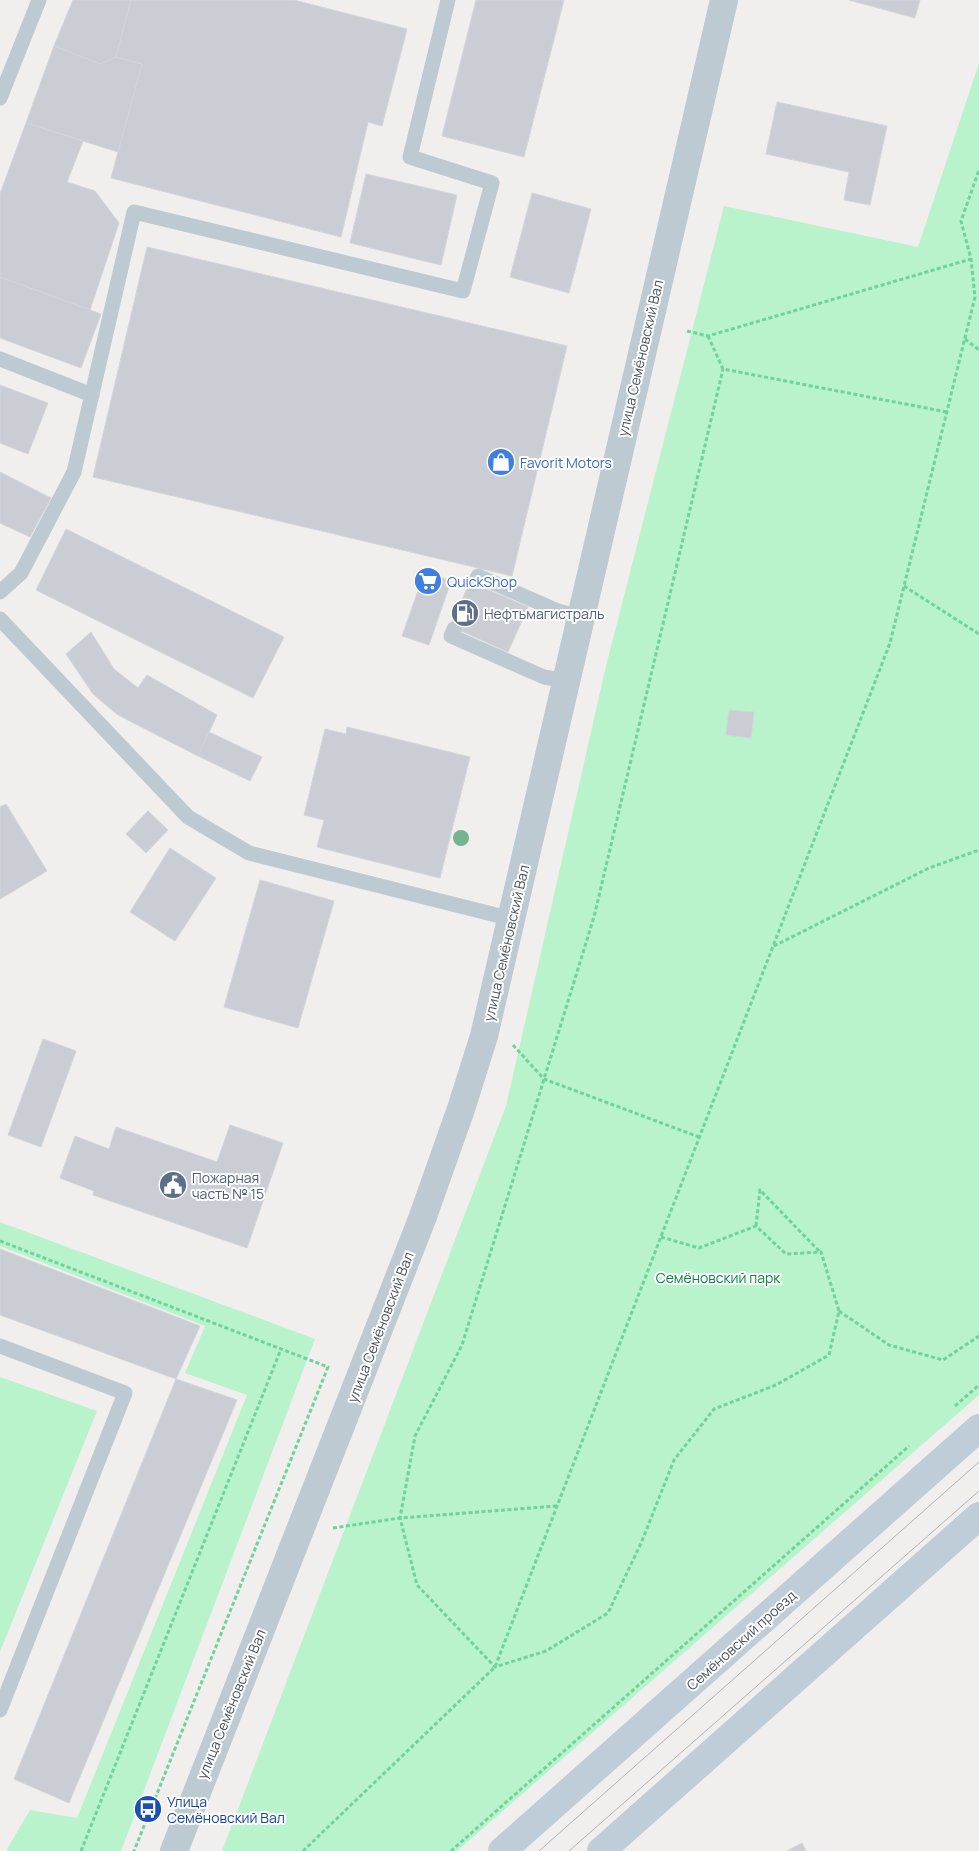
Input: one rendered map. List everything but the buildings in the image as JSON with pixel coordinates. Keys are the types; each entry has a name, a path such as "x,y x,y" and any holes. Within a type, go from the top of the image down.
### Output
{"main road":[{"name":"Семёновский проезд","path":"502,1851 979,1428"},
{"path":"601,1851 979,1516"}],"street":[{"name":"улица Семёновский Вал","path":"174,1851 422,1219 461,1109 484,1036 724,0"}],"lane":[{"path":"0,98 39,0"},
{"path":"0,592 21,573 74,472 134,212 463,291 492,183 410,157 448,0"},
{"path":"0,359 92,395"},
{"path":"474,584 478,576 500,590 522,600 581,616"},
{"path":"0,619 188,817 249,853 512,919"},
{"path":"454,628 451,636 477,643 498,652 544,677 567,681"},
{"path":"0,1346 125,1393 0,1710"}],"path":[{"path":"303,1851 495,1667 890,643 975,296 971,259 961,222 979,170"},
{"path":"687,332 708,336 971,259"},
{"path":"495,1667 417,1585 400,1518 415,1436 462,1345 594,917 723,370 708,336"},
{"path":"965,339 979,350"},
{"path":"723,370 947,412"},
{"path":"904,586 979,634"},
{"path":"773,946 929,868 979,850"},
{"path":"511,1042 544,1079 700,1137"},
{"path":"495,1667 546,1651 608,1612 642,1541 674,1460 714,1409 776,1385 829,1355 839,1311 821,1252 760,1190 756,1226"},
{"path":"661,1237 699,1248 756,1226"},
{"path":"756,1226 786,1254 821,1252"},
{"path":"0,1241 328,1366 134,1851"},
{"path":"839,1311 889,1345 943,1360 979,1336"},
{"path":"81,1851 281,1349"},
{"path":"949,1411 979,1385"},
{"path":"450,1851 912,1444"},
{"path":"334,1528 400,1518 557,1506"}],"green space":[{"name":"Семёновский парк","path":"979,63 979,1395 457,1851 222,1851 506,1106 606,666 724,206 918,247"},
{"path":"0,1222 315,1339 121,1851 8,1851 7,1849 30,1810 77,1818 247,1395 185,1373 205,1326 0,1246"},
{"path":"0,1377 97,1411 0,1652"}],"tram line":[{"path":"539,1851 979,1462"},
{"path":"569,1851 979,1491"}],"place":[{"name":"Favorit Motors","path":"501,462"},
{"name":"QuickShop","path":"428,581"},
{"name":"Нефтьмагистраль","path":"465,613"},
{"name":"Пожарная часть № 15","path":"173,1185"},
{"name":"Улица Семёновский Вал","path":"148,1809"}]}
